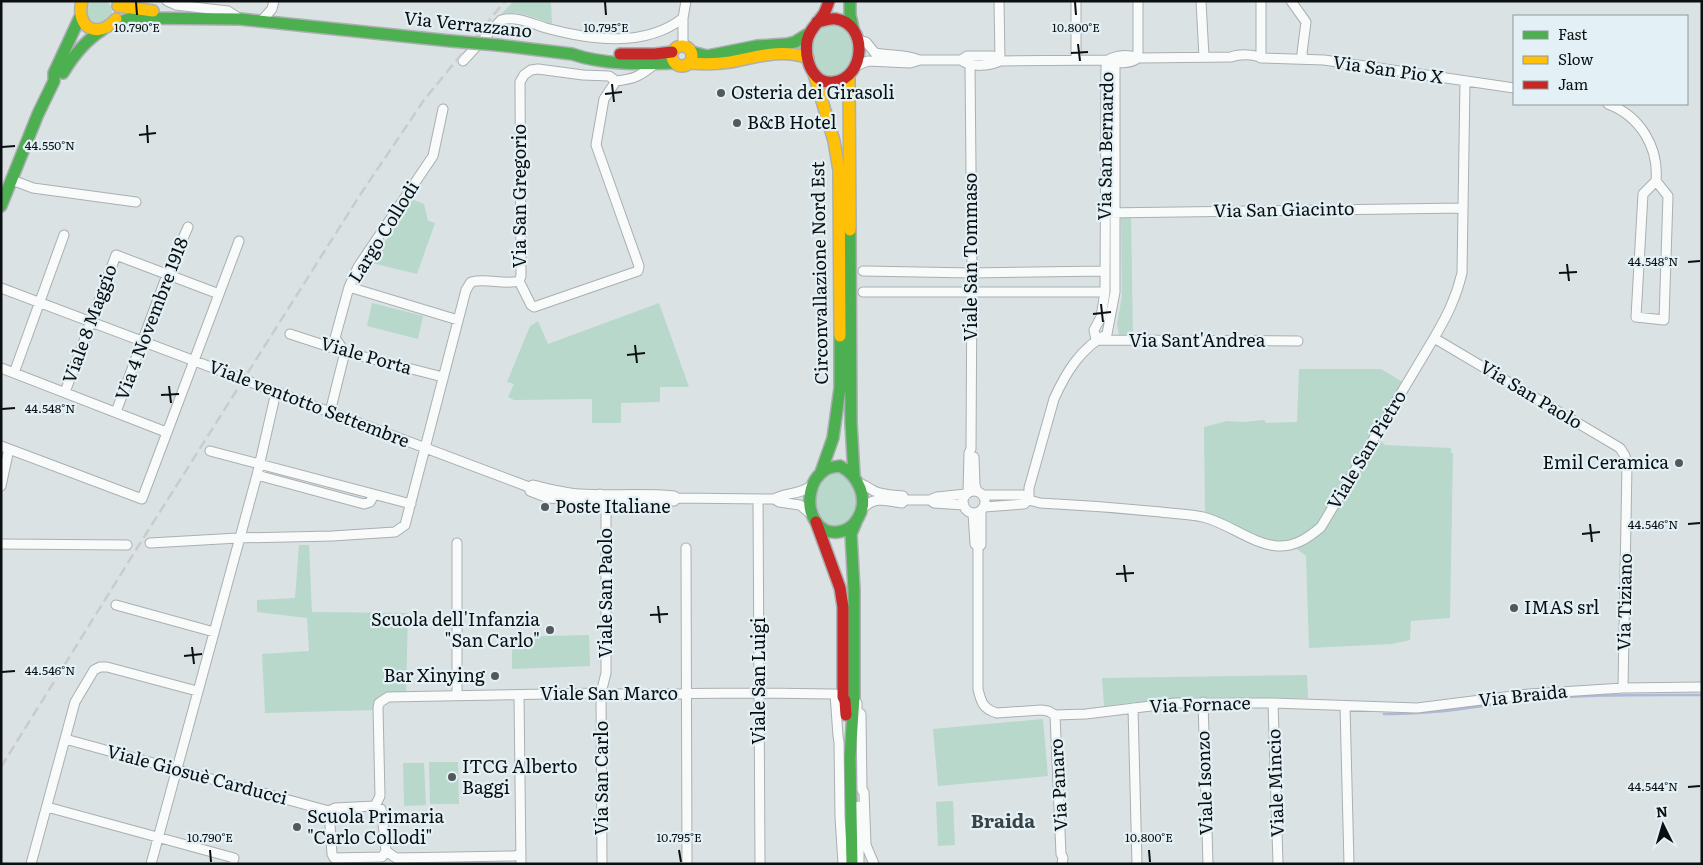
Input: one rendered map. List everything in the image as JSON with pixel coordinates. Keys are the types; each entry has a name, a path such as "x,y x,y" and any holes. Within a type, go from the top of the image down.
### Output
{"main road":[{"path":"1,206 4,193 12,180 38,114 54,81 54,73 80,17 82,1"},
{"path":"808,34 824,14 829,1"},
{"path":"850,1 853,28"},
{"path":"54,81 61,77 71,60 87,40 107,28 118,14 118,3"},
{"name":"Via Verrazzano","path":"118,3 184,13 226,15 240,19"},
{"path":"80,17 91,29 107,28"},
{"path":"814,74 824,82 830,83 836,83 849,78 859,56 858,40 849,22 841,18 831,17 817,22"},
{"name":"Via Verrazzano","path":"107,28 132,18 240,19 572,54 588,52 655,54 673,58 682,66 688,54"},
{"name":"Via Verrazzano","path":"688,54 707,56 757,46 787,44 795,42 808,34"},
{"name":"Circonvallazione Nord Est","path":"808,34 806,50 834,141 839,170 840,388 833,438 821,472"},
{"name":"Via Verrazzano","path":"673,58 675,48 714,63 779,52 808,58"},
{"name":"Via Verrazzano","path":"572,54 580,58 627,63 655,64 673,58"},
{"name":"Circonvallazione Nord Est","path":"849,78 851,423 857,479"},
{"path":"844,696 854,590 851,534 860,511 861,491 857,479 849,470 840,466 831,467 821,472 812,485 810,507 840,588 842,607 844,696 847,750 850,756 852,864"},
{"path":"814,518 826,530 833,532 847,530 856,522"}],"street":[{"name":"Via Verrazzano","path":"167,1 176,5 228,11 240,19"},
{"path":"262,20 272,9 274,1"},
{"path":"686,1 683,18 688,54"},
{"path":"999,1 1000,61"},
{"path":"1076,1 1076,60"},
{"path":"1138,1 1138,58"},
{"path":"1201,1 1204,57"},
{"path":"1261,1 1261,58"},
{"path":"1291,1 1306,22 1303,59"},
{"path":"463,61 501,20 508,18 583,36 620,38 658,33 683,18"},
{"name":"Via San Pio X","path":"858,40 866,42 875,53 894,57 913,57 920,60"},
{"name":"Via San Pio X","path":"856,66 868,61 910,63 920,60 961,60 967,56 993,56 1000,61"},
{"name":"Via San Pio X","path":"961,60 970,65 993,65 1000,61 1108,60 1133,62 1138,58 1231,57 1236,62 1258,62 1261,58 1303,59 1360,65 1513,88"},
{"name":"Via San Bernardo","path":"1096,340 1094,330 1101,317 1105,292 1110,212 1115,66 1108,60"},
{"path":"519,281 531,305 534,306 638,271 639,266 596,145 604,98 620,80 631,72 632,69 627,63"},
{"path":"620,80 632,79 643,74 655,64"},
{"name":"Viale San Tommaso","path":"970,65 971,449 974,452 973,493"},
{"name":"Via San Gregorio","path":"150,543 394,532 405,525 466,290 471,282 479,280 514,283 519,281 521,276 520,82 524,75 531,70 538,69 608,76 620,80"},
{"name":"Viale San Pietro","path":"860,511 870,501 884,500 902,503 905,500 930,500 937,497 973,493 1022,495 1029,500 1040,503 1119,507 1203,517 1222,523 1266,544 1279,546 1297,544 1310,537 1321,527 1451,309 1462,273 1465,81"},
{"path":"1611,105 1631,116 1644,131 1653,148 1657,169 1656,181 1643,194 1636,317 1664,320 1668,196 1656,181"},
{"name":"Largo Collodi","path":"346,352 335,338 349,287 358,267 433,156 443,109"},
{"path":"12,180 33,188 136,202"},
{"name":"Via San Giacinto","path":"1110,212 1463,208"},
{"name":"Via San Bernardo","path":"1029,500 1029,488 1054,398 1070,369 1090,344 1107,334 1115,292 1110,212"},
{"name":"Via 4 Novembre 1918","path":"116,412 167,276 188,227"},
{"path":"14,372 64,235"},
{"path":"1,486 5,448 142,499 239,241"},
{"name":"Viale 8 Maggio","path":"65,392 116,255 167,276"},
{"path":"863,271 972,273 1105,271"},
{"path":"167,276 219,294"},
{"path":"349,287 458,320"},
{"name":"Viale ventotto Settembre","path":"1,288 529,487 534,485 567,493 603,498"},
{"path":"862,292 1105,292"},
{"name":"Viale Porta","path":"290,334 346,352 443,377"},
{"name":"Via San Paolo","path":"1434,338 1620,448 1625,456"},
{"name":"Via Sant'Andrea","path":"1096,340 1298,341"},
{"path":"330,412 346,352"},
{"path":"1,368 166,432"},
{"path":"151,864 259,464 276,392"},
{"path":"210,451 411,504"},
{"name":"Via Tiziano","path":"1623,688 1627,464 1625,456"},
{"path":"256,475 364,504 370,502 374,495"},
{"name":"Viale San Pietro","path":"857,479 873,490 903,496 905,500"},
{"path":"603,498 631,494 662,494 677,498 774,499 806,490 812,485"},
{"path":"973,493 985,500 980,510 967,510 964,505 964,497 973,493"},
{"path":"603,498 674,501 677,498"},
{"name":"Viale San Paolo","path":"602,693 606,672 603,498"},
{"name":"Viale San Luigi","path":"758,499 760,864"},
{"path":"774,499 779,502 800,505 814,518"},
{"name":"Viale San Pietro","path":"930,500 934,504 964,505"},
{"name":"Viale San Pietro","path":"980,510 1024,504 1029,500"},
{"name":"Via Fornace","path":"980,510 975,544 978,547 978,689 980,700 990,711 1048,710 1055,715 1086,714 1175,703 1202,702 1345,706"},
{"path":"457,543 457,695"},
{"path":"1,544 126,545"},
{"path":"686,548 687,864"},
{"path":"116,605 214,632"},
{"path":"31,864 75,702 94,670 100,667 107,667 197,691"},
{"name":"Via Braida","path":"1345,706 1417,708 1528,694 1623,688 1702,687"},
{"name":"Via San Carlo","path":"602,693 602,864"},
{"name":"Viale San Marco","path":"375,806 380,796 378,708 383,699 394,696 760,693 844,696"},
{"path":"519,695 521,864"},
{"path":"843,864 839,742 842,737 842,702 844,696 856,700 857,711 861,714 862,790 864,792 866,845 874,864"},
{"name":"Viale Isonzo","path":"1202,702 1208,864"},
{"name":"Viale Mincio","path":"1274,703 1278,864"},
{"path":"1345,706 1349,864"},
{"path":"1133,708 1137,864"},
{"name":"Via Panaro","path":"1055,715 1062,859 1056,864"},
{"name":"Viale Giosuè Carducci","path":"65,739 329,811"},
{"path":"859,864 859,792 862,790"},
{"path":"375,806 381,809 382,812 386,851 382,857 339,859 334,861 329,811 335,808 375,806"},
{"path":"48,807 234,858 232,864"},
{"path":"386,851 396,858 515,856 522,853"}],"green space":[{"path":"99,-1 108,3 112,12 108,21 99,25 90,21 86,12 90,3"},
{"path":"514,1 551,1 552,24 521,14 501,14"},
{"path":"825,23 845,25 854,46 848,69 836,78 823,76 817,72 811,57 814,33"},
{"path":"414,200 424,204 428,221 435,223 417,274 372,263 410,202"},
{"path":"1121,218 1131,218 1133,336 1119,336 1117,324 1122,296"},
{"path":"372,303 423,316 418,339 367,326"},
{"path":"659,303 689,387 660,387 660,402 621,403 621,423 592,423 592,399 514,400 508,397 514,384 507,382 530,326 538,321 548,344"},
{"path":"1299,369 1381,369 1406,384 1375,435 1385,445 1451,448 1451,453 1453,453 1450,618 1411,621 1410,640 1392,644 1309,648 1306,556 1293,546 1258,539 1205,517 1204,427 1227,421 1264,420 1266,423 1297,422"},
{"path":"838,471 849,475 853,480 857,493 857,508 851,520 846,524 827,526 818,518 814,497 821,477"},
{"path":"299,545 309,545 312,612 408,613 406,693 387,693 374,701 373,710 265,713 262,654 309,651 307,618 257,612 257,600 295,598"},
{"path":"589,635 590,666 512,669 512,637"},
{"path":"1307,675 1308,698 1198,697 1104,706 1102,678"},
{"path":"1043,719 1048,776 938,786 933,729"},
{"path":"429,762 458,762 459,804 430,804"},
{"path":"403,763 424,763 426,805 404,806"},
{"path":"953,801 955,845 938,846 936,802"}],"waterway":[{"path":"1384,714 1438,712 1525,700 1569,697 1702,695"}],"railway":[{"path":"1,767 360,195 424,100 505,1"}],"traffic: fast":[{"path":"850,1 850,15 853,28"},
{"path":"1,206 38,114 54,81 54,73 80,17"},
{"path":"112,25 132,18 240,19 451,41"},
{"path":"63,73 80,49 102,30"},
{"path":"692,52 707,56 757,46 787,44 795,42 808,34"},
{"path":"451,41 497,45"},
{"path":"497,45 572,54 610,62 674,63"},
{"path":"850,230 851,423 854,475"},
{"path":"821,472 833,438 840,388 840,336"},
{"path":"840,466 847,470 857,482 862,496 862,503 858,518 849,528 844,531 832,532 821,527 816,522 811,509 810,494 815,480 820,474 828,468 840,466"},
{"path":"852,864 850,757 854,697 854,590 851,534 856,522"}],"traffic: slow":[{"path":"82,1 82,18 90,28 95,30 102,29 116,19"},
{"path":"118,6 153,11"},
{"path":"678,46 686,46 692,52 692,56 692,60 686,66 678,66 672,60 672,52 678,46"},
{"path":"690,63 725,63 779,54 798,55 808,58"},
{"path":"814,74 834,141 839,170 840,336"},
{"path":"849,77 850,230"}],"traffic: jam":[{"path":"817,22 819,22 829,19 836,19 846,23 854,30 858,40 859,51 852,71 845,78 834,82 820,80 811,69 808,60 806,50 808,37 811,30 814,27 816,24 818,21 821,18 824,13 829,1"},
{"path":"620,54 672,52"},
{"path":"816,522 840,588 843,607 843,697 846,715"}],"place":[{"name":"Osteria dei Girasoli","path":"721,93"},
{"name":"B&B Hotel","path":"737,123"},
{"name":"Emil Ceramica","path":"1679,463"},
{"name":"Poste Italiane","path":"545,507"},
{"name":"IMAS srl","path":"1514,608"},
{"name":"Scuola dell'Infanzia \"San Carlo\"","path":"550,630"},
{"name":"Bar Xinying","path":"495,676"},
{"name":"ITCG Alberto Baggi","path":"452,777"},
{"name":"Scuola Primaria \"Carlo Collodi\"","path":"297,827"}],"district":[{"name":"Braida","path":"1003,821"}]}
